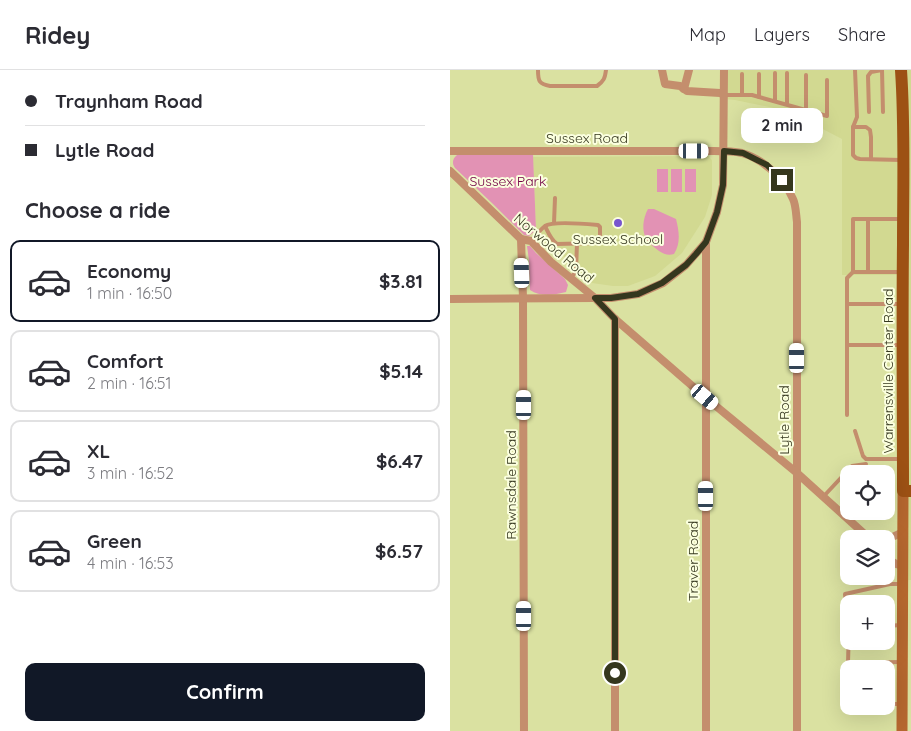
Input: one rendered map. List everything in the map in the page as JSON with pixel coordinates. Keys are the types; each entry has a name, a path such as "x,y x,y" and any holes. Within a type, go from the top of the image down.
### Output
{"main road":[{"name":"Warrensville Center Road","path":"901,70 904,160 903,219 907,239 902,272 902,345 907,409 903,459 907,491 903,532 907,552 903,566 902,584 902,731"}],"street":[{"path":"662,70 665,84 680,86 687,91 720,93 724,95"},
{"path":"684,89 689,70"},
{"path":"450,298 611,298 638,294 662,283 686,265 706,242 717,212 723,185 724,70"},
{"name":"Sussex Road","path":"450,151 724,151"},
{"name":"Lytle Road","path":"724,151 743,153 767,165 782,180 794,200 797,222 798,731"},
{"name":"Norwood Road","path":"450,171 521,239 531,241 551,262 595,298 615,319 797,473 860,530"},
{"name":"Rawnsdale Road","path":"521,239 523,298 524,731"},
{"name":"Traver Road","path":"706,242 706,731"},
{"path":"615,319 615,731"},
{"path":"895,536 903,532"},
{"path":"895,563 903,566"}],"lane":[{"path":"538,70 540,82 543,85 550,86 597,86 603,82 606,70"},
{"path":"855,70 856,117 853,127 853,155 856,158 904,160"},
{"path":"869,112 868,76 871,72 882,70 883,112"},
{"path":"775,73 775,101"},
{"path":"742,74 742,95"},
{"path":"759,74 759,97"},
{"path":"787,74 787,104"},
{"path":"806,75 806,110"},
{"path":"724,95 752,95 827,116 827,80"},
{"path":"853,127 866,127 870,130 871,159"},
{"path":"554,224 555,198"},
{"path":"853,272 853,219 903,219"},
{"path":"868,219 868,272"},
{"path":"531,241 546,226 554,224 598,224 599,242 558,244 550,236 546,226"},
{"path":"571,278 576,271 577,243"},
{"path":"847,415 846,278 853,272 902,272"},
{"path":"847,304 903,304"},
{"path":"847,345 902,345"},
{"path":"855,431 863,456 866,459 903,459"},
{"path":"823,497 852,466 866,464"},
{"path":"845,595 890,584 902,584"},
{"path":"895,625 902,625"},
{"path":"895,662 902,662"},
{"path":"895,704 902,704"}],"shaded area":[{"path":"724,70 911,70 911,580 902,580 902,275 842,275 842,139 788,111 724,99"},
{"name":"Sussex School","path":"708,156 712,160 712,195 705,217 682,253 655,276 628,286 592,283 536,230 533,157"}],"green space":[{"name":"Sussex Park","path":"533,154 536,230 529,236 524,235 455,168 453,162 457,155"},
{"path":"657,169 668,169 668,192 657,192"},
{"path":"671,169 682,169 682,192 671,192"},
{"path":"685,169 696,169 696,192 685,192"},
{"path":"648,209 654,209 676,219 679,232 674,254 668,255 659,251 647,240 643,225"},
{"path":"527,246 530,246 565,279 568,285 566,292 552,295 530,290"}],"place":[{"name":"Sussex School","path":"618,223"}],"route":[{"path":"615,673 615,319 595,298 638,294 662,283 686,265 696,254 706,242 717,212 723,185 724,151 743,153 767,165 782,180"}]}
